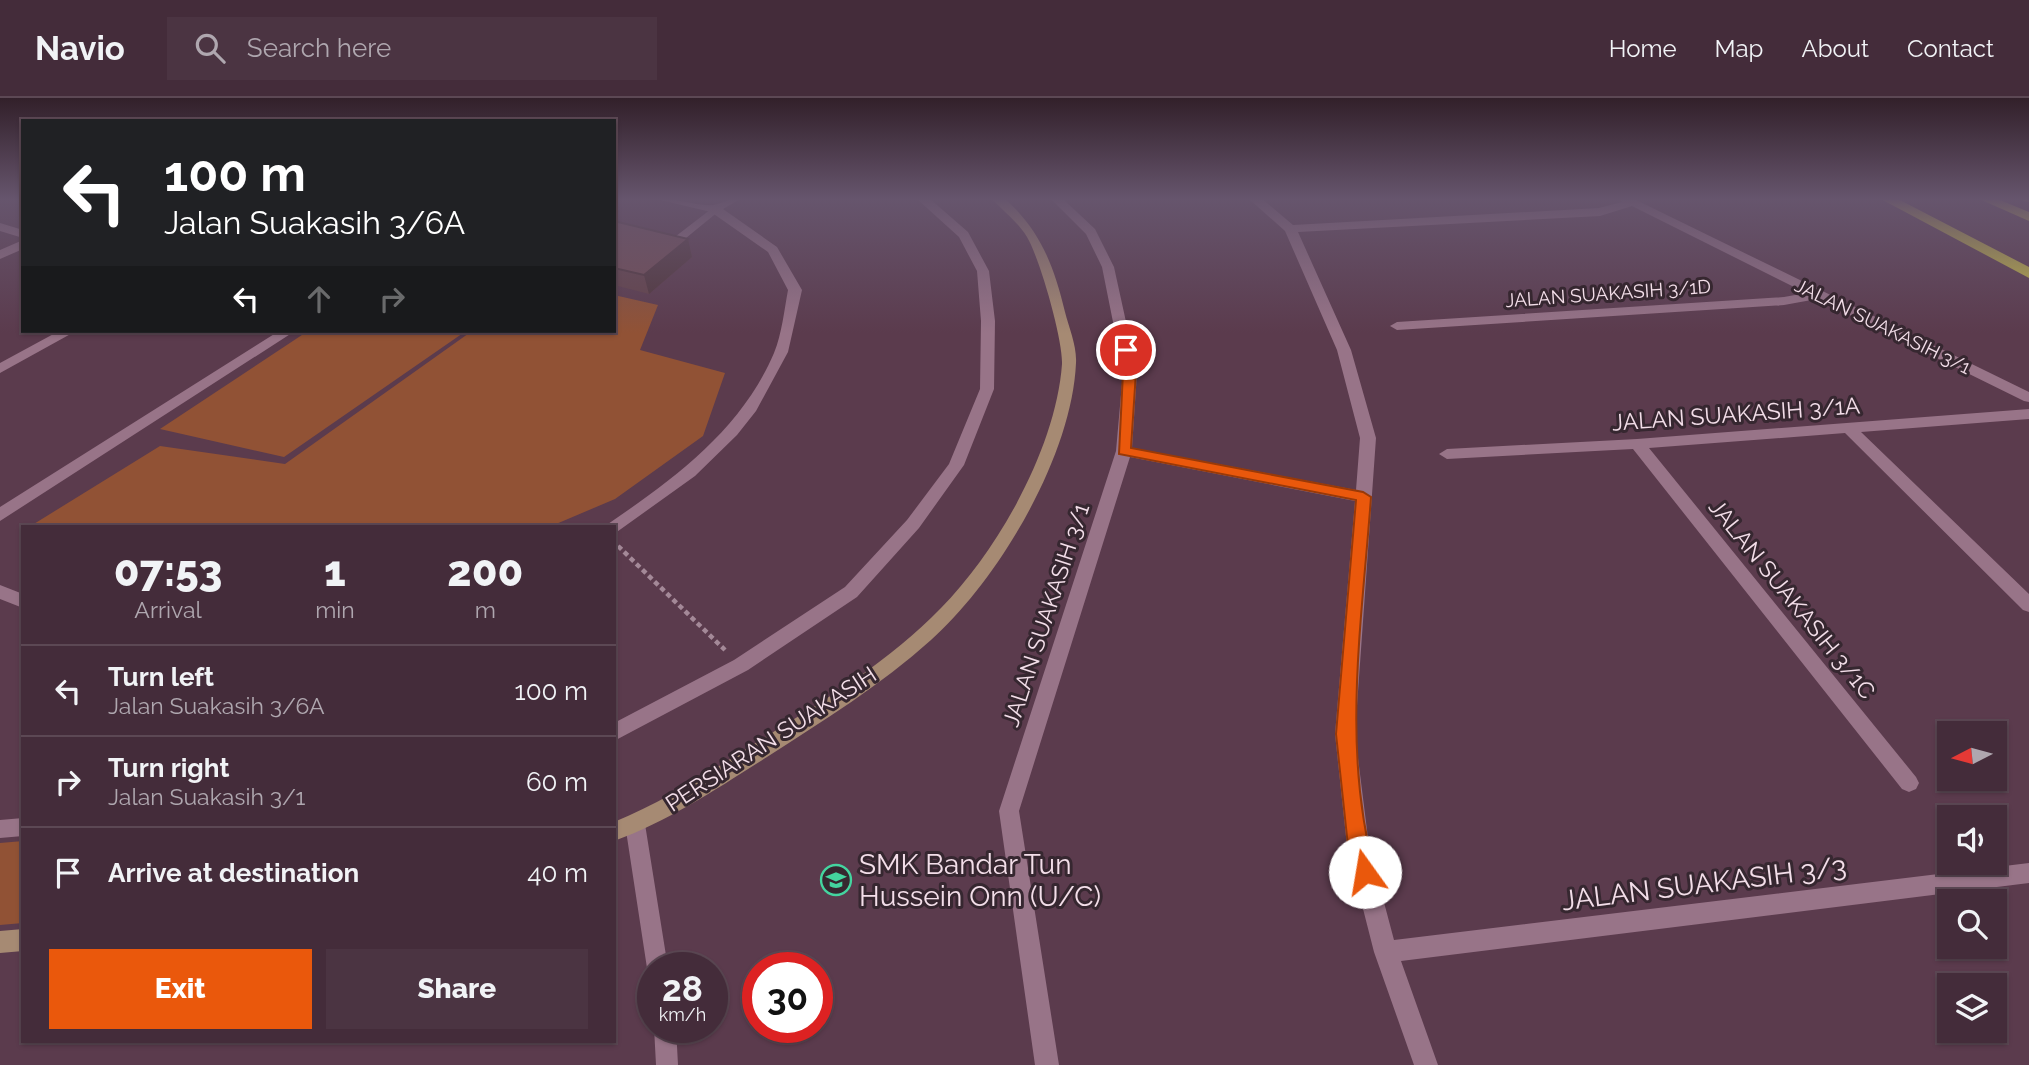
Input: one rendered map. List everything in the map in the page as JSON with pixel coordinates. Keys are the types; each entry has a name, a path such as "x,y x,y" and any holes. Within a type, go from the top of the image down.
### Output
{"highway":[{"path":"1972,243 2029,273"},
{"path":"1986,243 2029,263"}],"street":[{"path":"616,527 685,479 748,415 781,351 795,290 773,250 763,243"},
{"path":"616,732 741,665 850,592 914,524 956,465 987,388 988,321 983,271 968,243"},
{"name":"PERSIARAN SUAKASIH","path":"616,831 635,824 716,779 845,697 928,633 979,576 1027,494 1058,426 1069,361 1046,258 1036,243"},
{"name":"JALAN SUAKASIH 3/1","path":"1047,1065 1009,811 1124,451 1130,372 1108,267 1096,243"},
{"path":"1296,243 1344,350 1368,438 1345,734 1358,846 1387,952 1426,1065"},
{"name":"JALAN SUAKASIH 3/1","path":"1717,243 2029,398"},
{"path":"0,255 21,245"},
{"name":"JALAN SUAKASIH 3/1D","path":"1397,326 1784,301 1820,294"},
{"path":"0,369 65,333"},
{"path":"0,515 285,333"},
{"name":"JALAN SUAKASIH 3/1A","path":"1447,454 1637,444 2029,414"},
{"path":"1850,429 2029,605"},
{"name":"JALAN SUAKASIH 3/1C","path":"1637,444 1909,783"},
{"path":"1124,451 1363,497"},
{"path":"0,591 21,601"},
{"path":"0,829 21,827"},
{"name":"JALAN SUAKASIH 3/3","path":"1387,952 2029,873"},
{"path":"0,942 21,940"}],"lane":[{"path":"635,824 655,952"},
{"path":"666,1043 667,1065"}],"path":[{"path":"616,544 741,665"}],"shaded area":[{"path":"616,295 658,305 640,350 725,373 703,436 615,499 554,525 32,525 160,446 285,464 469,333 616,333"},
{"path":"305,333 463,333 284,457 160,429"},
{"path":"21,841 21,923 0,925 0,843"}],"building":[{"path":"616,243 683,243 644,275 616,268"}],"place":[{"name":"SMK Bandar Tun Hussein Onn (U/C)","path":"836,880"}],"route":[{"path":"1126,350 1130,372 1124,451 1363,497 1345,734 1358,846 1365,872"}]}
